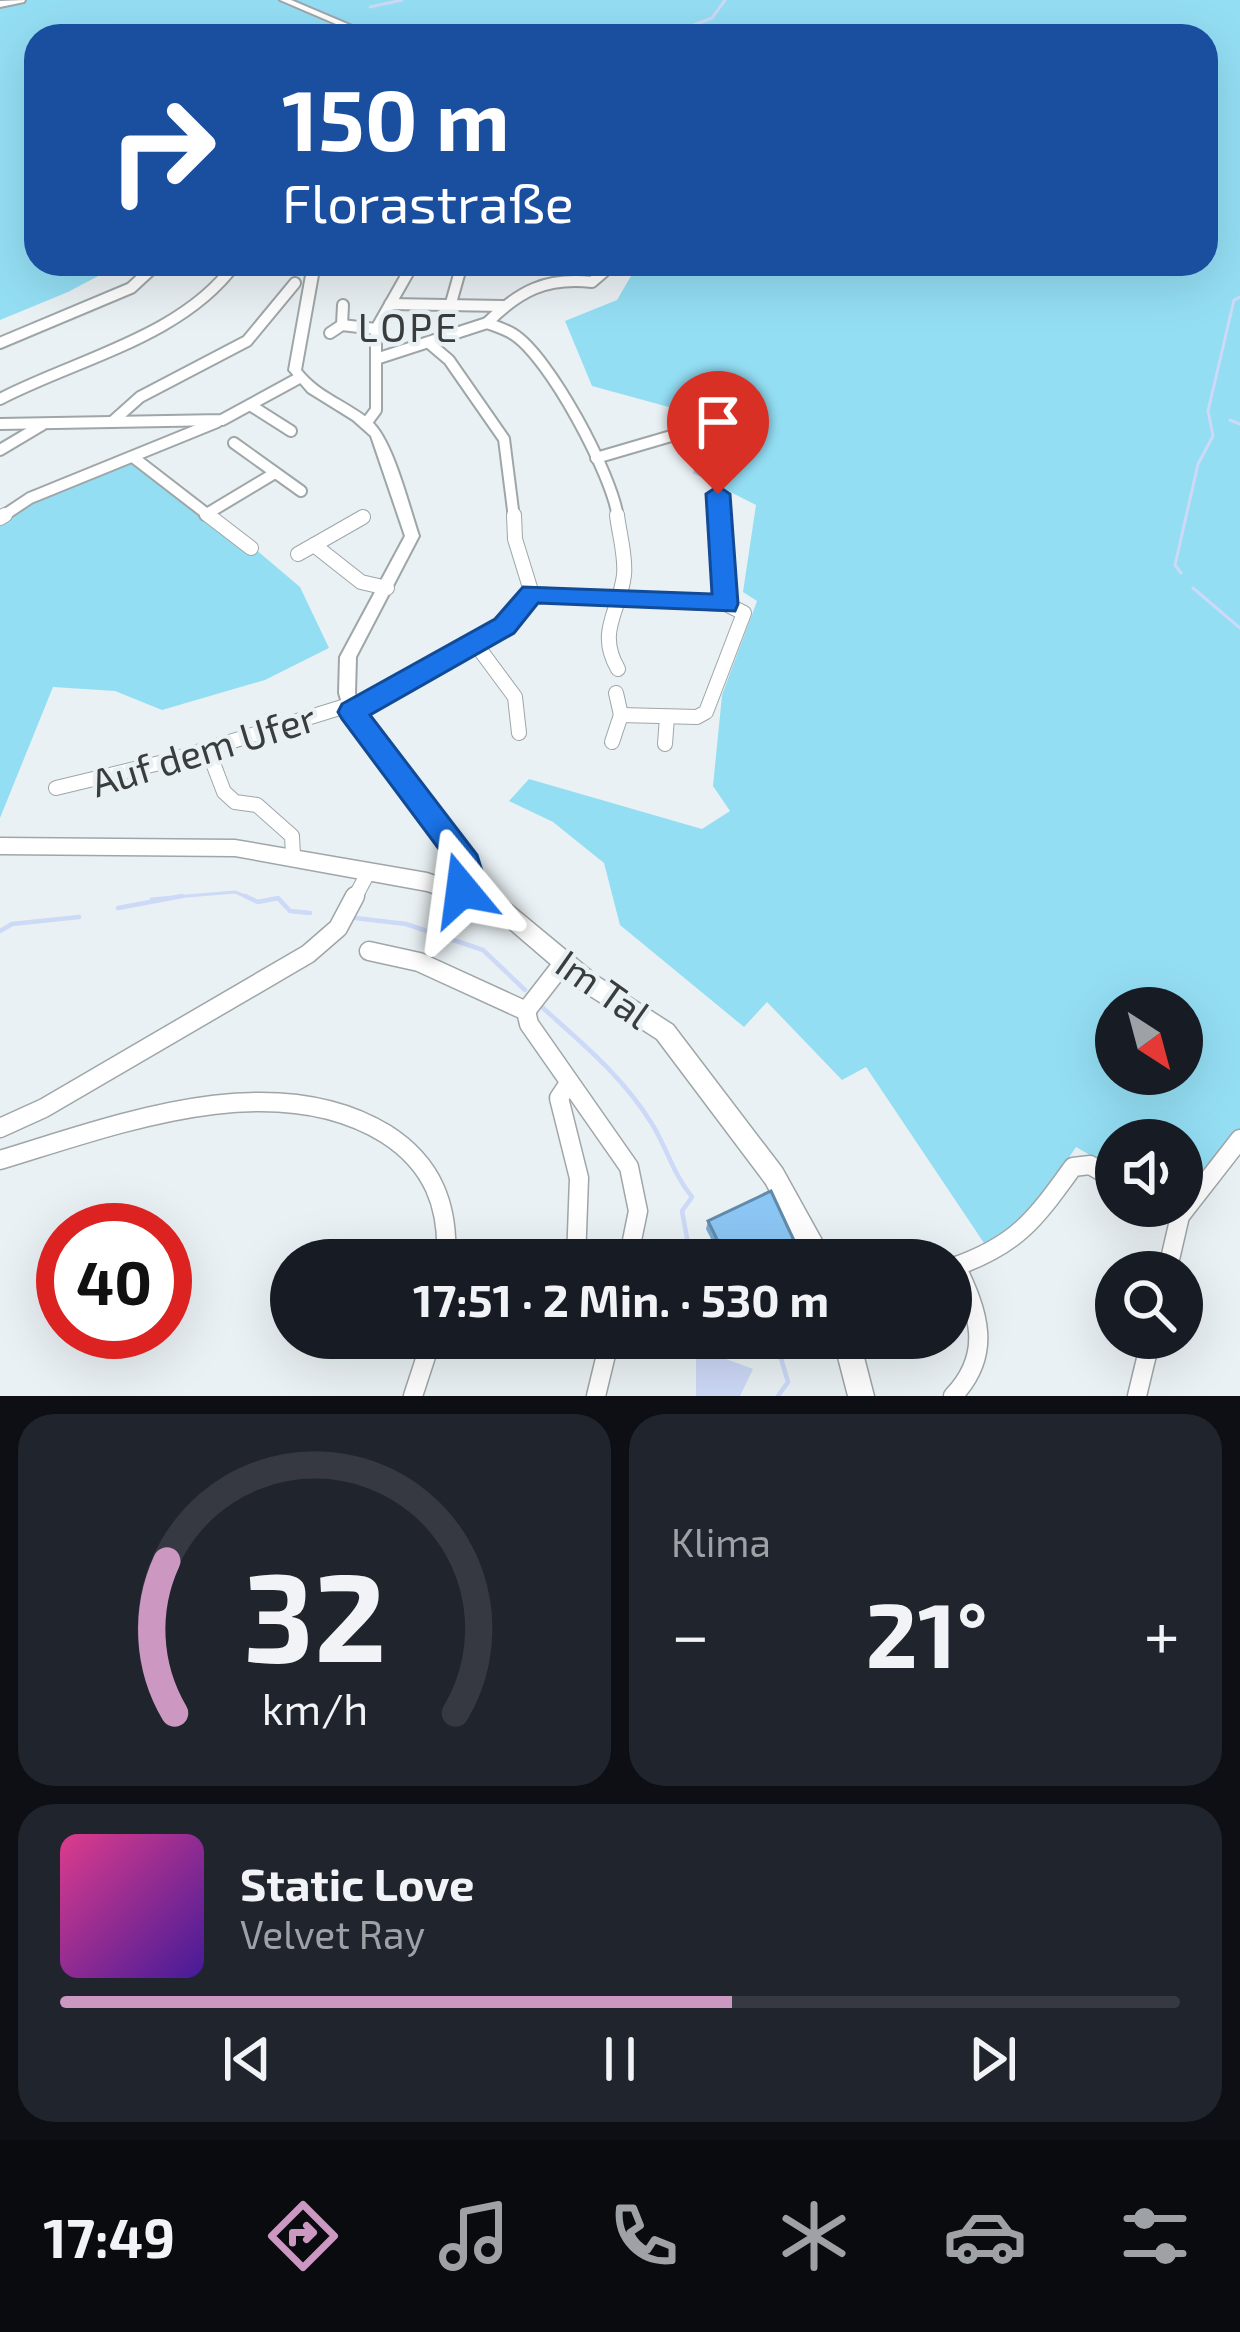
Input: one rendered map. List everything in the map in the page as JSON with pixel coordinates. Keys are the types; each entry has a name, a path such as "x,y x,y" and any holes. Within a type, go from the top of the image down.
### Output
{"main road":[{"name":"Im Tal","path":"0,846 235,848 462,890 497,905 564,962 665,1032 774,1176 808,1239"},
{"path":"852,1359 862,1396"}],"street":[{"path":"0,4 21,0"},
{"path":"284,0 343,24"},
{"path":"0,343 131,288 144,276"},
{"path":"0,399 142,334 215,292 227,276"},
{"path":"311,276 294,358 299,378 367,422 377,435 412,536 349,657 351,708 461,855 467,871 462,890"},
{"path":"367,422 376,410 376,329 406,276"},
{"path":"452,303 458,276"},
{"path":"376,359 487,323 540,281 592,282 599,276"},
{"path":"112,422 137,398 243,344 267,323 295,284"},
{"path":"390,304 503,306"},
{"path":"342,325 343,305"},
{"path":"487,323 516,334 577,416 616,501 624,577 614,598 607,650 618,669"},
{"path":"330,333 342,325 376,329"},
{"path":"429,343 449,360 505,440 514,539 532,594 736,604 744,614 710,705 697,717 621,715"},
{"path":"0,518 30,498 222,420 299,378"},
{"path":"250,405 291,431"},
{"path":"0,424 222,420"},
{"path":"0,450 46,422"},
{"path":"596,458 679,434"},
{"path":"234,443 302,491"},
{"path":"133,457 251,548"},
{"path":"205,515 275,473"},
{"path":"718,494 726,604"},
{"path":"298,554 363,517"},
{"path":"314,545 361,582 387,588"},
{"name":"Auf dem Ufer","path":"56,788 80,787 145,761 168,761 208,750 215,743 351,708 505,626 532,594"},
{"path":"475,643 515,697 519,733"},
{"path":"612,742 621,715 616,693"},
{"path":"665,744 667,717"},
{"path":"208,750 224,792 235,802 256,805 292,836 293,856"},
{"path":"0,1128 44,1108 308,954 338,928 369,871"},
{"path":"369,951 419,962 526,1011"},
{"path":"526,1011 564,962"},
{"path":"526,1011 529,1024 629,1167 638,1211 632,1239"},
{"path":"569,1082 559,1098 580,1163 584,1203 579,1239"},
{"path":"0,1160 206,1110 291,1102 328,1106 370,1122 427,1165 442,1197 448,1239"},
{"path":"1203,1178 1240,1139"},
{"path":"972,1261 995,1253 1036,1218 1073,1167 1095,1169"},
{"path":"953,1396 964,1387 984,1343 980,1316 972,1301"},
{"path":"413,1396 425,1359"},
{"path":"596,1396 605,1359"},
{"path":"1137,1396 1146,1359"}],"shaded area":[{"path":"0,0 1240,0 1240,1130 1203,1174 1203,1119 1095,1119 1095,1158 1076,1147 1032,1212 988,1249 866,1067 842,1080 767,1002 744,1027 620,925 604,863 553,822 509,801 529,779 702,829 730,811 713,786 722,695 757,601 743,592 756,505 693,473 709,418 592,386 565,321 617,300 631,276 1218,276 1218,24 24,24 24,276 98,276 0,320"},
{"path":"129,462 254,548 300,587 329,648 265,680 162,710 115,691 53,687 0,818 0,520 31,499"},
{"path":"696,1359 726,1359 753,1369 740,1396 696,1396"}],"building":[{"path":"771,1191 793,1239 717,1239 708,1221"}],"waterway":[{"path":"370,7 402,0"},
{"path":"697,24 712,18 725,0"},
{"path":"1181,573 1175,565 1198,464 1213,436 1208,411 1234,300 1240,297"},
{"path":"1230,420 1240,424"},
{"path":"1193,588 1240,628"},
{"path":"178,897 235,892 247,897"},
{"path":"178,897 182,896"},
{"path":"118,908 178,897"},
{"path":"151,899 178,897"},
{"path":"247,897 252,899"},
{"path":"247,897 258,902 273,899"},
{"path":"273,899 279,899"},
{"path":"273,899 279,899"},
{"path":"279,899 290,911 310,913"},
{"path":"0,931 12,924 79,917"},
{"path":"355,918 406,924 483,950 525,990"},
{"path":"543,1008 615,1076 652,1124 692,1197 682,1211 687,1239"},
{"path":"778,1396 788,1382 781,1359"}],"district":[{"name":"LOPE","path":"409,326"}],"route":[{"path":"462,890 467,871 461,855 352,712 505,626 532,594 726,604 718,494"}]}
